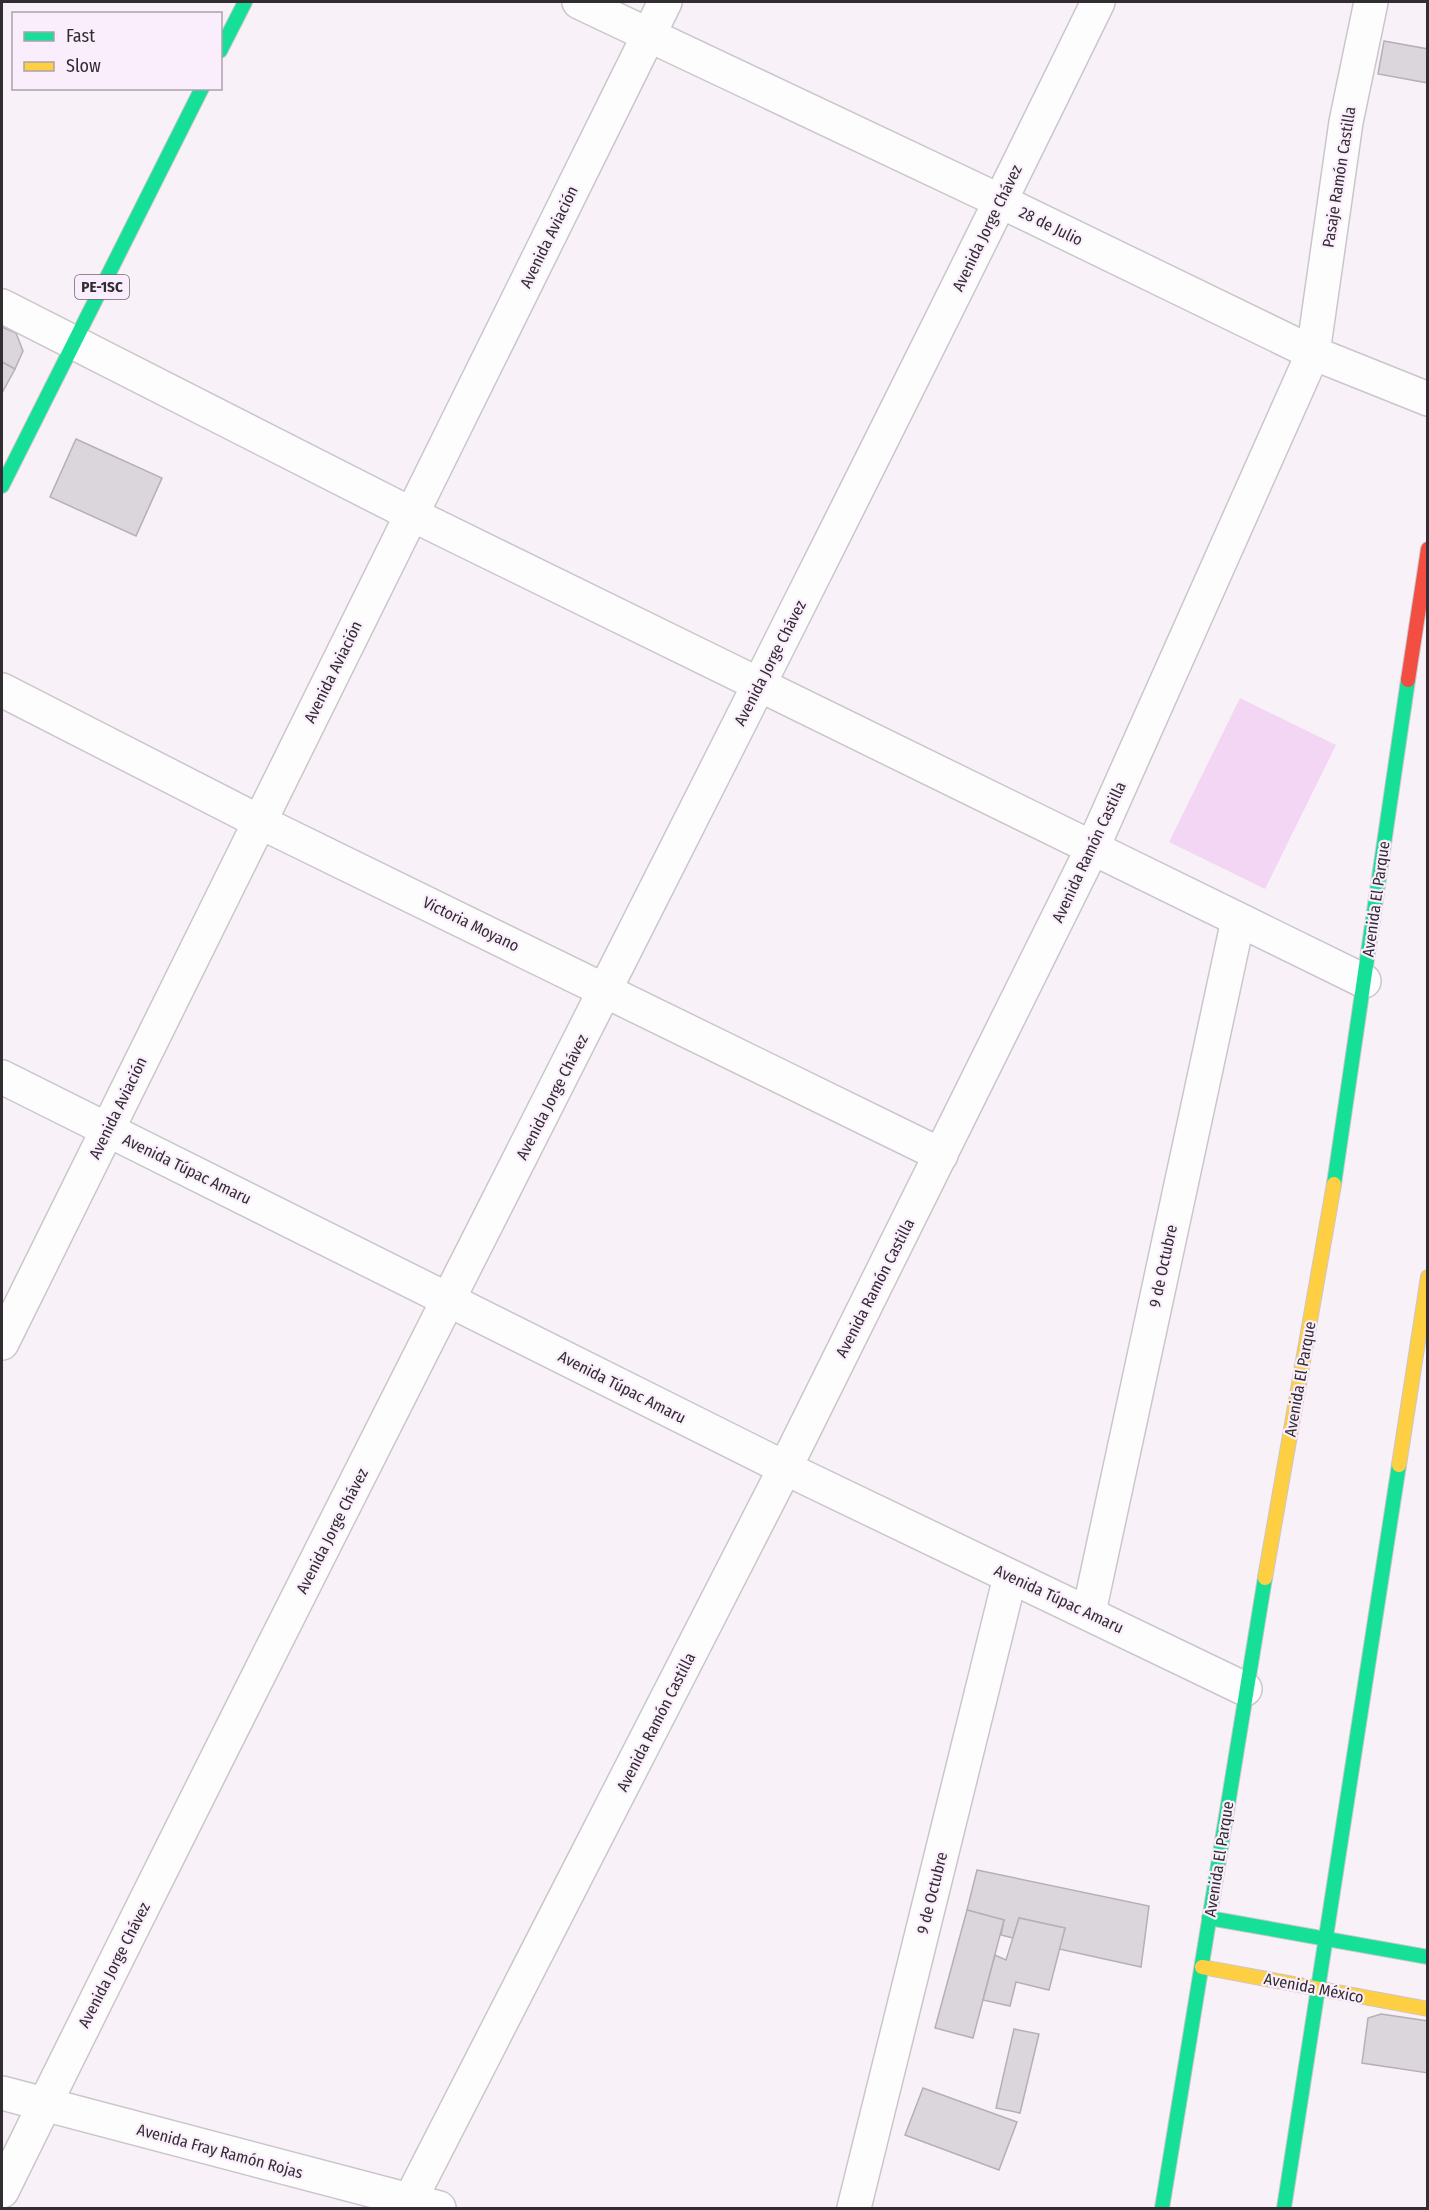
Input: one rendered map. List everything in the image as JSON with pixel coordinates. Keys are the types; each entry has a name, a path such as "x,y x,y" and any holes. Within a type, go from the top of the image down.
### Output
{"street":[{"path":"222,47 245,2"},
{"name":"28 de Julio","path":"579,2 1000,201 1313,353 1428,399"},
{"name":"Avenida Aviación","path":"2,1343 666,2"},
{"name":"Avenida Jorge Chávez","path":"2,2191 759,685 1098,2"},
{"name":"Pasaje Ramón Castilla","path":"1313,353 1347,122 1371,2"},
{"name":"PE-1SC","path":"2,486 201,90"},
{"path":"2,306 411,514 1364,981"},
{"name":"Avenida Ramón Castilla","path":"418,2206 1092,849 1313,353"},
{"name":"Avenida El Parque","path":"1162,2208 1245,1689 1328,1219 1428,549"},
{"name":"Victoria Moyano","path":"2,690 260,822 941,1155"},
{"name":"9 de Octubre","path":"1089,1612 1238,920"},
{"name":"Avenida Túpac Amaru","path":"2,1077 785,1468 1089,1612 1245,1689"},
{"path":"1284,2208 1428,1277"},
{"name":"9 de Octubre","path":"854,2208 1010,1576"},
{"path":"1209,1918 1428,1957"},
{"name":"Avenida México","path":"1202,1967 1428,2009"},
{"name":"Avenida Fray Ramón Rojas","path":"2,2093 418,2206"}],"shaded area":[{"path":"1240,698 1336,745 1265,889 1169,842"}],"building":[{"path":"1384,41 1428,49 1428,83 1378,74"},
{"path":"2,327 16,333 23,351 15,369 2,362"},
{"path":"2,362 15,369 2,393"},
{"path":"76,439 162,478 136,536 50,497"},
{"path":"977,1870 1149,1906 1141,1967 1059,1949 1065,1928 1019,1918 1013,1938 1001,1935 1004,1920 967,1910"},
{"path":"967,1910 1004,1920 973,2038 935,2028"},
{"path":"1019,1918 1065,1928 1049,1990 1016,1982 1010,2006 983,2000 995,1955 1006,1960"},
{"path":"1381,2014 1428,2021 1428,2073 1362,2063 1368,2018"},
{"path":"1014,2029 1039,2034 1020,2113 996,2108"},
{"path":"923,2088 1017,2122 999,2170 905,2135"}],"traffic: fast":[{"path":"222,47 245,2"},
{"path":"2,486 201,90"},
{"path":"1334,1184 1408,680"},
{"path":"1284,2208 1399,1465"},
{"path":"1162,2208 1265,1578"},
{"path":"1209,1918 1428,1957"}],"traffic: slow":[{"path":"1265,1578 1334,1184"},
{"path":"1399,1465 1428,1277"},
{"path":"1202,1967 1428,2009"}],"traffic: jam":[{"path":"1408,680 1428,549"}]}
